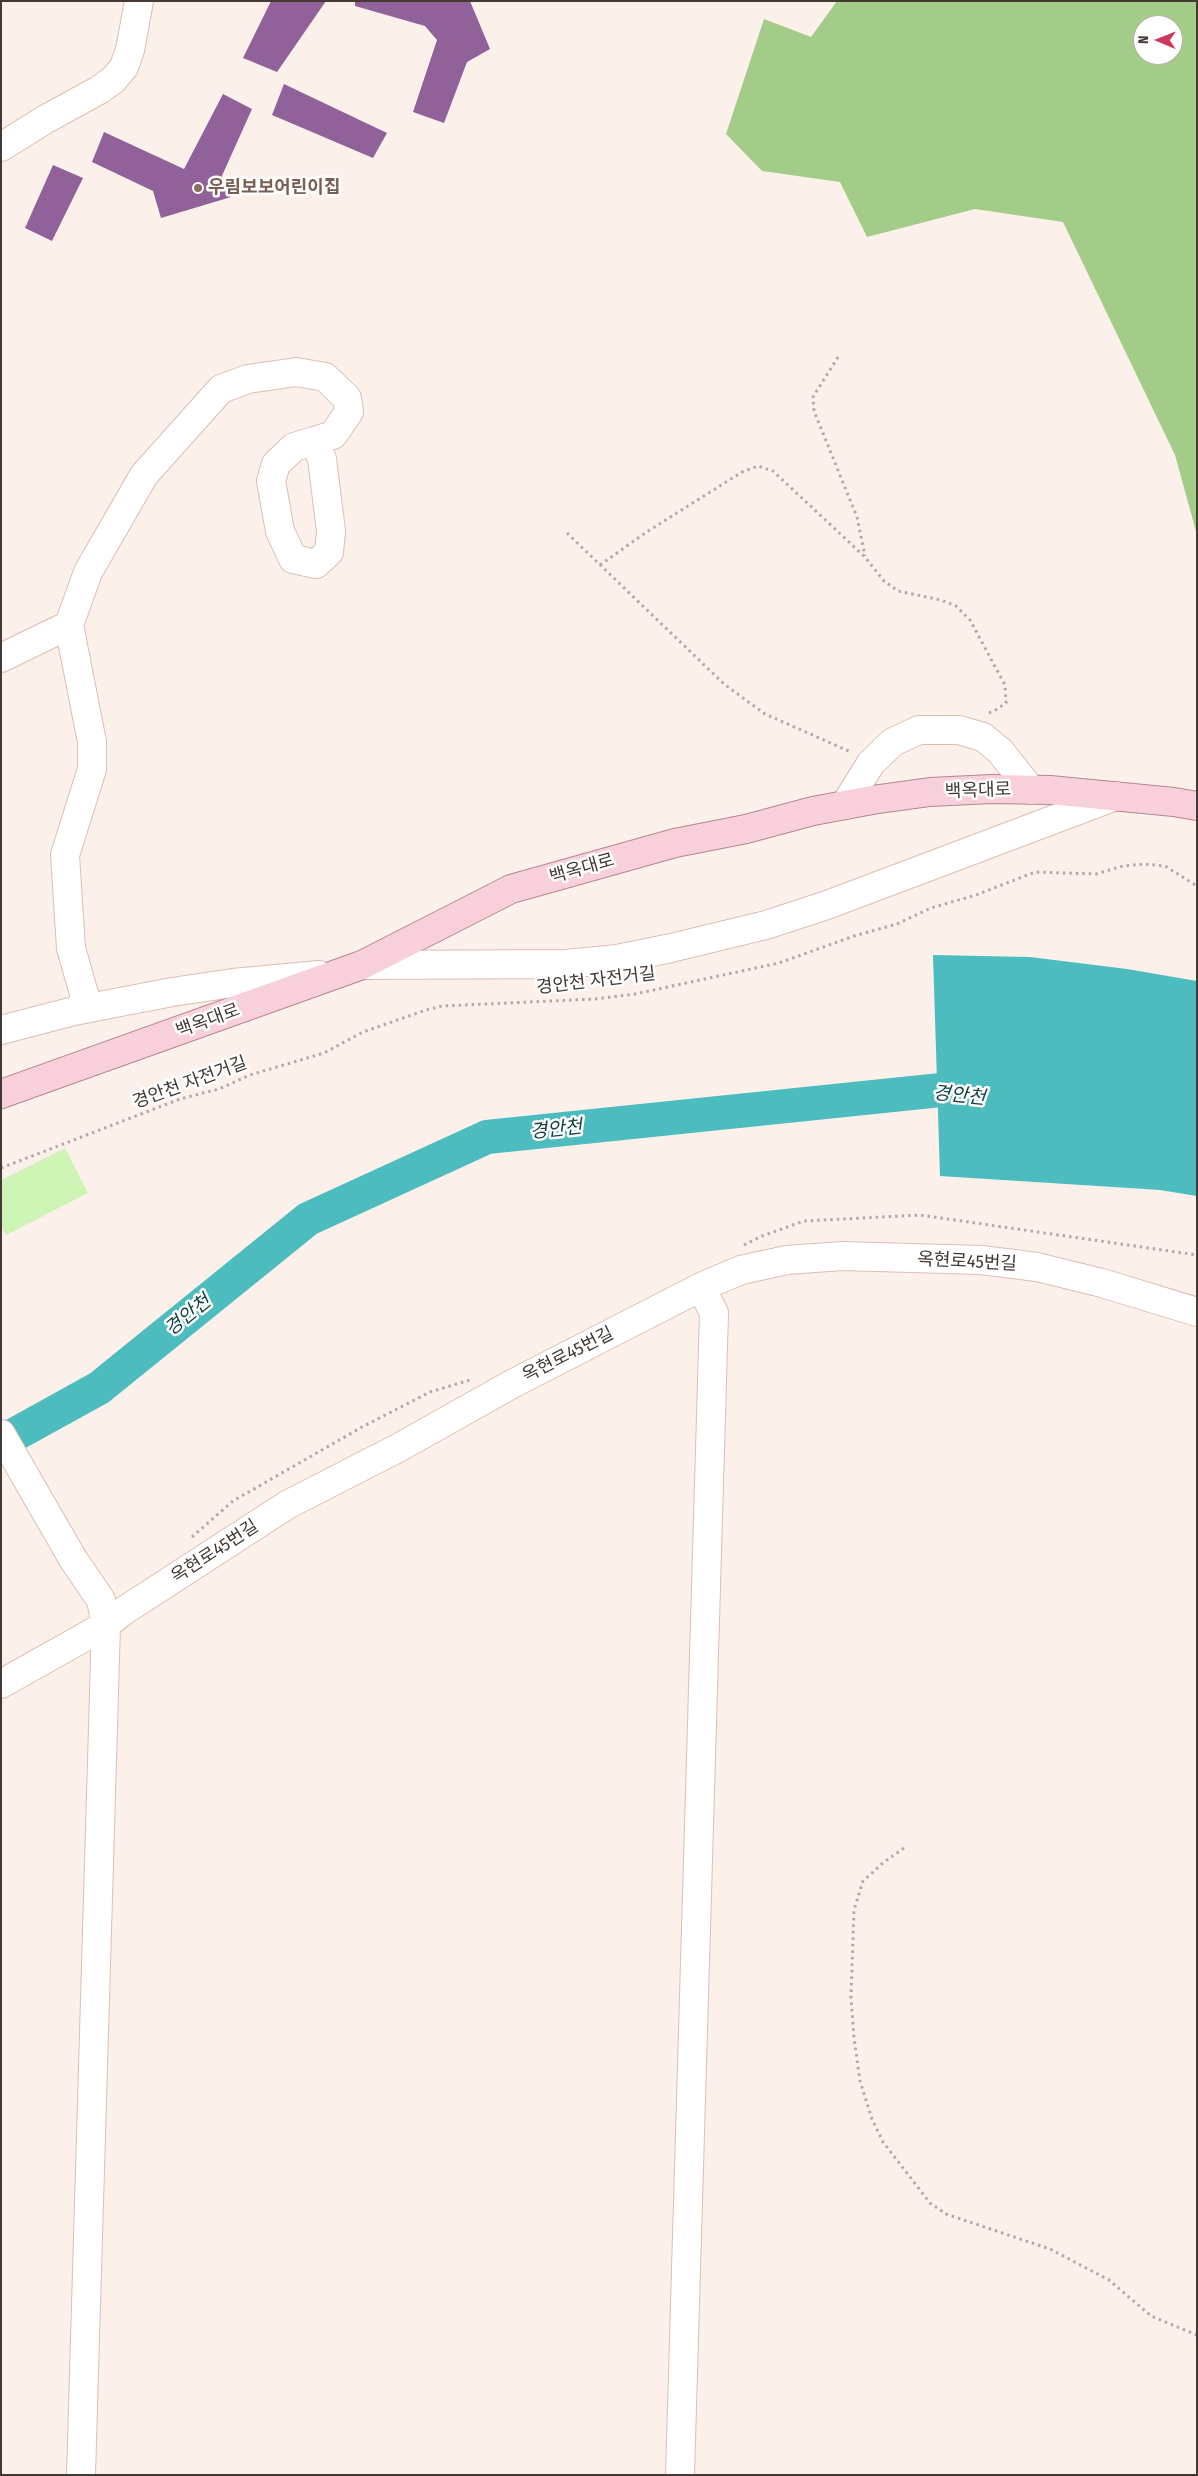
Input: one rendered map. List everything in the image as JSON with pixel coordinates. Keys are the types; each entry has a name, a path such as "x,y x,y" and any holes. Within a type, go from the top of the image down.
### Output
{"main road":[{"name":"백옥대로","path":"1,1094 350,970 511,889 675,843 746,829 845,805 930,792 1031,790 1116,796 1197,806"}],"street":[{"path":"1,147 46,118 99,90 113,80 124,67 130,50 139,1"},
{"path":"88,1008 72,948 65,855 92,769 92,742 69,625 88,572 144,475 221,389 248,379 296,372 325,377 347,398 349,412 333,435 314,441"},
{"path":"1,658 69,625"},
{"path":"845,805 871,763 894,742 919,730 959,730 983,738 1000,751 1031,790"},
{"path":"1,1030 88,1008 233,983 350,970 566,964 617,959 671,948 766,925 827,905 1116,796"},
{"name":"옥현로45번길","path":"1,1684 106,1626 122,1612 287,1505 400,1447 512,1384 701,1287 741,1270 787,1260 842,1256 981,1260 1037,1267 1102,1283 1197,1312"},
{"path":"680,2475 714,1314 701,1287"},
{"path":"1,1434 73,1559 101,1600 106,1626 81,2475"}],"path":[{"path":"838,357 813,398 814,411 857,517 865,557"},
{"path":"600,565 742,472 758,466 773,471 865,557 884,581 898,591 941,600 956,606 970,620 986,646 1005,685 1006,702 994,711 976,716 959,730"},
{"path":"567,533 724,684 765,714 826,740 871,763"},
{"name":"경안천 자전거길","path":"1,1168 180,1099 220,1088 250,1075 324,1053 357,1035 442,1006 568,1002 603,998 634,994 779,963 854,936 896,924 931,908 976,895 1035,872 1096,874 1123,866 1144,864 1165,866 1197,886"},
{"path":"904,1848 884,1862 863,1881 854,1918 851,1997 854,2038 860,2081 872,2119 883,2142 930,2203 946,2214 1050,2249 1109,2280 1151,2316 1197,2335"}],"green space":[{"path":"837,1 1197,1 1197,535 1175,455 1063,222 975,209 867,237 840,182 762,171 726,134 764,19 811,37"},
{"path":"65,1148 88,1193 6,1235 1,1226 1,1180"}],"water":[{"path":"933,955 1030,957 1127,969 1197,981 1197,1196 1160,1190 940,1176"}],"building":[{"path":"271,1 326,1 277,72 243,58"},
{"path":"355,1 470,1 490,49 467,62 444,123 413,112 437,40 425,26 355,6"},
{"path":"284,84 387,133 373,158 272,115"},
{"path":"223,94 252,109 221,178 231,197 161,218 153,191 92,162 104,132 184,169"},
{"path":"53,165 83,178 52,241 25,228"}],"waterway":[{"name":"경안천","path":"1,1442 99,1388 308,1219 487,1137 941,1090 982,1097"}],"place":[{"name":"우림보보어린이집","path":"198,188"}]}
